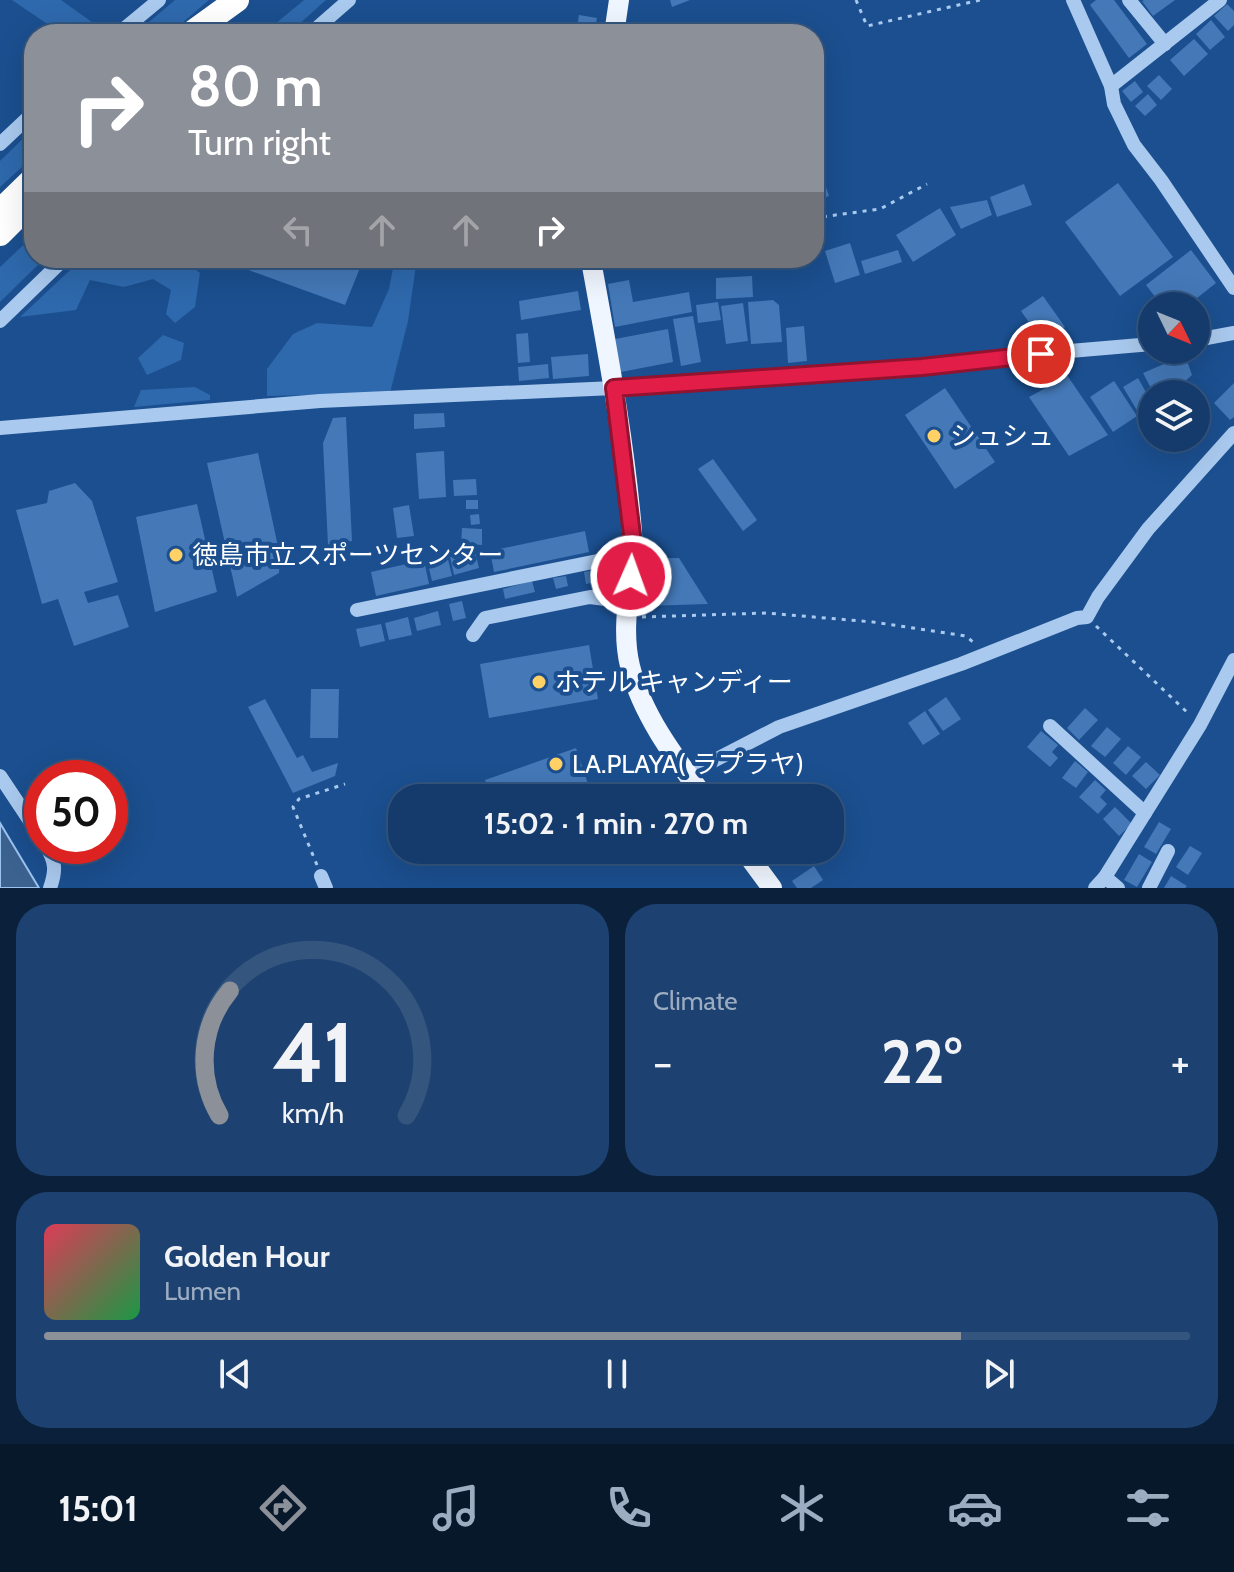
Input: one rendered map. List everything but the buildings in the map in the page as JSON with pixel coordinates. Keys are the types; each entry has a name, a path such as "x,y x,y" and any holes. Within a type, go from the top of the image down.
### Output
{"highway":[{"path":"205,24 240,0"},
{"path":"215,24 240,0"},
{"path":"0,211 24,188"},
{"path":"0,234 24,210"}],"main road":[{"path":"615,24 619,0"},
{"path":"592,268 614,388 632,535 625,628 630,665 641,698 663,738 695,784"},
{"path":"754,864 772,888"}],"street":[{"path":"130,24 159,0"},
{"path":"321,24 349,0"},
{"path":"1073,0 1111,86 1114,104 1134,145 1234,288"},
{"path":"1129,0 1165,44"},
{"path":"1111,86 1220,0"},
{"path":"0,144 24,121"},
{"path":"0,321 55,268"},
{"path":"1210,337 1234,333"},
{"path":"0,428 320,401 614,388 922,367 1138,345"},
{"path":"688,774 779,727 961,664 1077,618 1087,617 1148,529 1234,433"},
{"path":"357,610 632,554"},
{"path":"473,635 485,618 590,597 627,610"},
{"path":"1118,888 1100,883 1200,725 1234,660"},
{"path":"1050,726 1145,813"},
{"path":"0,776 24,812"},
{"path":"1149,888 1168,851"},
{"path":"50,888 55,864"}],"path":[{"path":"856,0 867,26 980,0"},
{"path":"824,217 880,209 927,184"},
{"path":"627,610 766,613 873,622 966,636 986,653"},
{"path":"1087,617 1200,725"},
{"path":"323,882 293,807 299,799 345,784"}],"shaded area":[{"path":"12,0 61,0 95,24 47,24"},
{"path":"175,0 209,0 181,24 147,24"},
{"path":"304,0 326,0 299,24 275,24"},
{"path":"24,138 24,165 0,187 0,161"},
{"path":"24,244 24,268 35,268 0,302 0,267"},
{"path":"72,268 194,268 200,273 195,307 175,323 166,314 171,290 153,279 124,287 90,280 76,310 20,317"},
{"path":"393,268 416,268 408,321 390,393 267,396 267,369 293,334 317,323 372,327 389,289"},
{"path":"163,335 184,343 181,360 147,375 138,358"},
{"path":"195,387 210,395 210,400 134,407 141,390"},
{"path":"0,823 39,888 0,888"}],"place":[{"name":"シュシュ","path":"934,436"},
{"name":"徳島市立スポーツセンター","path":"176,555"},
{"name":"ホテル キャンディー","path":"539,682"},
{"name":"LA.PLAYA( ラプラヤ)","path":"556,764"}],"route":[{"path":"631,576 632,535 614,388 922,367 1041,354"}]}
